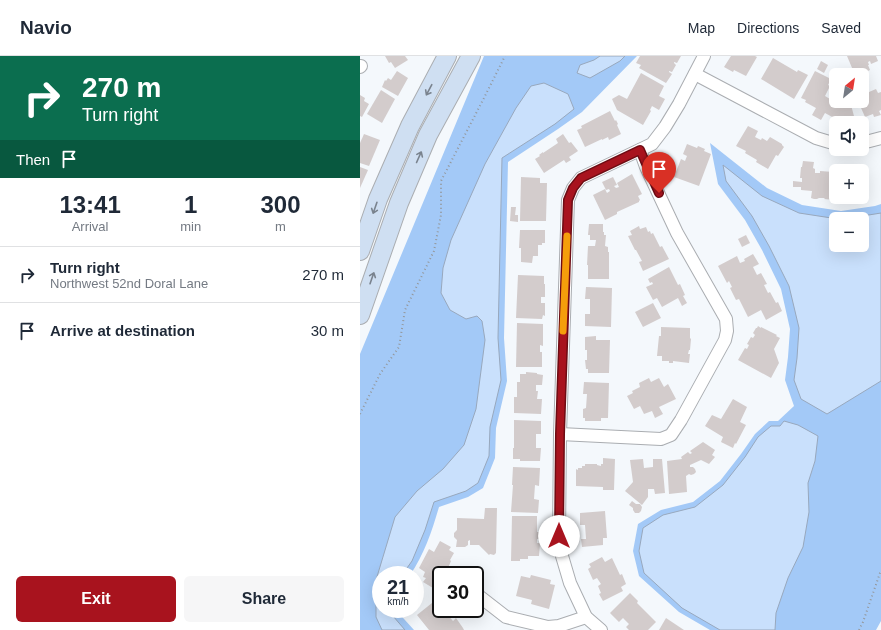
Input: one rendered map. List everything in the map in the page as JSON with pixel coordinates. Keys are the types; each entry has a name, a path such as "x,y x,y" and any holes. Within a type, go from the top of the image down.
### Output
{"street":[{"path":"360,251 378,199 407,134 447,56"},
{"path":"360,315 399,203 428,135 471,56"},
{"path":"601,630 586,616 570,583 562,556 559,536 560,434 568,200 573,188 581,178 652,144 665,127 679,104 704,56"},
{"path":"694,74 816,138 829,142"},
{"path":"869,141 881,138"},
{"path":"560,434 661,439 671,435 681,420 725,340 727,331 726,319 677,233 646,167 640,150"},
{"path":"484,600 506,617 548,628 559,626 586,616"}],"path":[{"path":"360,414 380,374 399,347 405,310 434,251 441,215 441,180 505,56"},
{"path":"859,630 881,572"}],"shaded area":[{"path":"484,56 637,56 582,112 508,162 504,338 507,381 496,428 495,458 483,488 468,497 439,507 427,542 416,566 372,566 372,618 403,618 414,630 360,630 360,354"},
{"path":"600,56 625,56 620,61 590,78 577,73 580,65"},
{"path":"544,83 568,94 574,109 555,124 502,158 498,338 501,380 490,427 489,456 478,483 466,491 434,502 425,530 408,566 380,566 395,517 417,491 443,469 464,445 476,409 485,340 482,321 477,316 466,319 450,310 441,293 443,268 451,240 485,164 516,108 531,86"},
{"path":"710,143 767,188 802,205 841,211 881,204 881,621 876,630 710,630 679,612 639,576 633,551 638,524 661,510 693,502 720,481 755,434 769,421 778,421 794,406 785,380 790,329 781,289 745,220 718,184"},
{"path":"723,165 762,196 799,213 829,218 829,252 869,252 869,215 881,213 881,381 827,414 801,399 794,380 799,328 789,286 752,216 726,181"},
{"path":"784,421 798,425 818,436 815,461 808,483 809,512 803,547 788,578 776,613 775,630 720,630 682,608 644,573 639,551 643,528 663,515 695,507 723,485 745,457 758,437 771,426 780,426"},
{"path":"376,618 395,618 405,630 382,630"}],"building":[{"path":"385,56 405,56 408,60 395,68 391,62 389,63"},
{"path":"640,56 681,56 677,63 674,62 676,65 672,72 669,71 672,74 666,83 639,68 641,65 636,63"},
{"path":"731,56 757,57 746,76 734,70 733,72 724,67"},
{"path":"847,56 876,56 878,61 871,64 870,61 868,62 870,70 869,70 869,68 852,68"},
{"path":"773,58 797,72 798,70 808,75 794,99 761,79"},
{"path":"821,61 828,65 824,73 817,69"},
{"path":"397,71 408,78 398,96 382,87 385,80 386,81 388,78 391,80"},
{"path":"815,71 829,78 829,88 825,96 829,98 829,108 852,108 854,116 830,116 825,113 821,120 812,115 816,108 801,98"},
{"path":"641,73 664,86 659,96 665,99 659,110 652,106 651,111 643,125 617,110 612,99 619,95 627,99"},
{"path":"876,89 878,93 881,92 881,110 879,111 881,115 874,117 873,114 865,116 861,108 869,108 869,92"},
{"path":"381,90 395,99 382,123 367,114"},
{"path":"360,95 365,98 364,101 369,104 362,117 360,116"},
{"path":"610,111 618,124 617,125 621,134 609,140 608,137 602,139 585,147 577,130 582,128 581,126"},
{"path":"748,126 758,131 755,137 761,140 762,138 767,141 770,137 782,144 784,147 778,156 776,155 768,169 745,153 746,151 736,146"},
{"path":"364,134 380,140 369,166 360,163 360,143"},
{"path":"563,134 569,143 571,142 578,151 569,157 571,160 566,163 564,160 544,173 535,159 558,143 556,139"},
{"path":"687,144 697,148 698,146 711,154 699,186 674,177 681,159 685,161 687,156 683,154"},
{"path":"803,161 814,162 813,168 815,169 815,173 820,173 820,171 829,172 829,199 811,198 812,191 801,190 801,187 793,187 793,181 802,182 802,178 800,178"},
{"path":"360,167 368,170 360,188"},
{"path":"632,174 642,194 638,196 640,200 639,202 617,212 617,214 605,220 593,195 605,189 607,193 610,191 609,189 606,190 602,182 613,177 617,185 614,186 616,188 619,187 617,183"},
{"path":"521,177 540,178 540,183 547,183 546,221 520,221"},
{"path":"511,207 516,207 515,215 518,215 518,222 510,221"},
{"path":"589,224 603,224 603,232 604,235 606,235 605,246 608,247 609,252 609,279 588,279 588,246 595,246 596,240 590,240 590,235 588,235"},
{"path":"639,226 640,229 646,227 648,232 650,231 651,234 653,233 660,247 662,246 669,259 643,271 639,262 642,261 628,236 632,235 630,231"},
{"path":"520,230 545,230 545,243 538,245 538,256 533,256 532,263 521,262 521,248 519,248"},
{"path":"746,235 750,243 742,247 738,239"},
{"path":"753,254 759,264 753,267 757,275 761,273 767,284 764,285 768,293 770,292 776,303 778,302 782,311 766,320 761,310 748,317 739,299 736,300 730,288 732,287 729,281 727,283 718,266 737,256 740,263 745,261 744,259"},
{"path":"669,267 685,295 683,296 687,303 682,306 678,298 662,307 657,298 653,300 646,287 653,284 652,282 650,283 648,279"},
{"path":"518,275 544,276 545,297 541,297 541,303 545,303 545,316 543,315 542,319 516,318"},
{"path":"586,287 612,288 611,327 585,326 585,314 590,314 590,299 585,299"},
{"path":"653,303 661,318 643,327 635,312"},
{"path":"517,323 543,324 543,346 540,345 540,352 542,352 542,367 516,367"},
{"path":"758,326 780,338 774,349 779,363 771,378 738,360 745,348 747,349 749,345 747,344 751,337 753,338 755,335 753,333"},
{"path":"661,327 690,328 691,339 688,354 690,354 689,363 673,361 673,363 669,363 669,361 662,361 662,356 657,356 659,336 661,336"},
{"path":"596,336 596,340 610,340 609,373 588,373 588,369 586,369 585,360 587,360 587,350 585,350 585,337"},
{"path":"526,372 543,375 542,385 536,385 536,391 538,391 537,399 542,399 541,414 514,413 514,397 517,397 517,382 520,382 520,374 526,374"},
{"path":"649,378 651,382 659,378 664,387 668,384 676,399 659,407 663,414 655,418 652,411 644,414 640,406 634,409 627,396 633,393 632,391 640,387 639,383"},
{"path":"584,382 609,383 608,418 601,418 601,421 585,421 585,418 583,418 583,409 586,408 587,394 583,394"},
{"path":"733,399 747,407 740,422 746,425 733,448 721,442 723,437 705,426 712,415 721,419"},
{"path":"514,420 541,421 541,434 536,434 536,448 541,448 540,461 520,461 520,459 513,459"},
{"path":"703,442 715,450 712,455 715,457 709,464 701,460 690,465 690,467 693,467 696,472 686,476 687,492 669,494 667,461 682,459 681,457 688,452 690,454 692,453 690,451"},
{"path":"603,458 615,459 614,490 603,490 603,487 576,486 576,469 578,470 578,468 582,468 585,464 597,464 601,466 601,464 603,464"},
{"path":"643,459 644,468 653,467 653,459 662,459 665,493 655,494 654,489 648,489 648,497 642,505 625,491 633,482 630,460"},
{"path":"513,467 540,468 539,486 535,485 534,499 539,500 538,513 511,512"},
{"path":"632,501 636,504 640,504 642,507 639,513 635,513 633,508 629,505"},
{"path":"485,508 497,508 496,553 494,555 489,555 479,545 470,545 470,540 468,541 468,545 465,547 456,547 457,540 454,537 454,533 457,530 457,518 484,519"},
{"path":"605,511 607,538 603,538 603,545 582,547 581,539 586,539 585,525 580,525 580,513"},
{"path":"512,516 537,516 537,532 539,532 539,539 537,539 537,543 540,543 539,556 528,556 528,559 511,561"},
{"path":"440,541 451,547 449,550 454,553 449,566 432,566 432,587 424,583 426,578 424,577 424,566 420,566 429,549 434,552"},
{"path":"602,557 605,562 612,558 620,575 622,574 626,584 621,587 623,591 603,601 599,594 601,593 598,586 601,584 597,578 593,580 588,569 591,567 589,564"},
{"path":"531,575 551,580 550,584 555,585 549,609 531,604 532,600 516,596 521,576 530,578"},
{"path":"630,593 638,601 637,603 656,622 648,630 629,630 626,627 629,624 623,618 619,622 610,613"},
{"path":"432,603 432,618 450,618 453,621 456,618 464,630 429,630 419,618 424,618 424,609"},
{"path":"666,618 684,630 659,630"}],"slow traffic":[{"path":"563,331 567,236"}],"route":[{"path":"559,536 560,434 568,200 573,188 581,178 640,150 646,167 659,193"}]}
